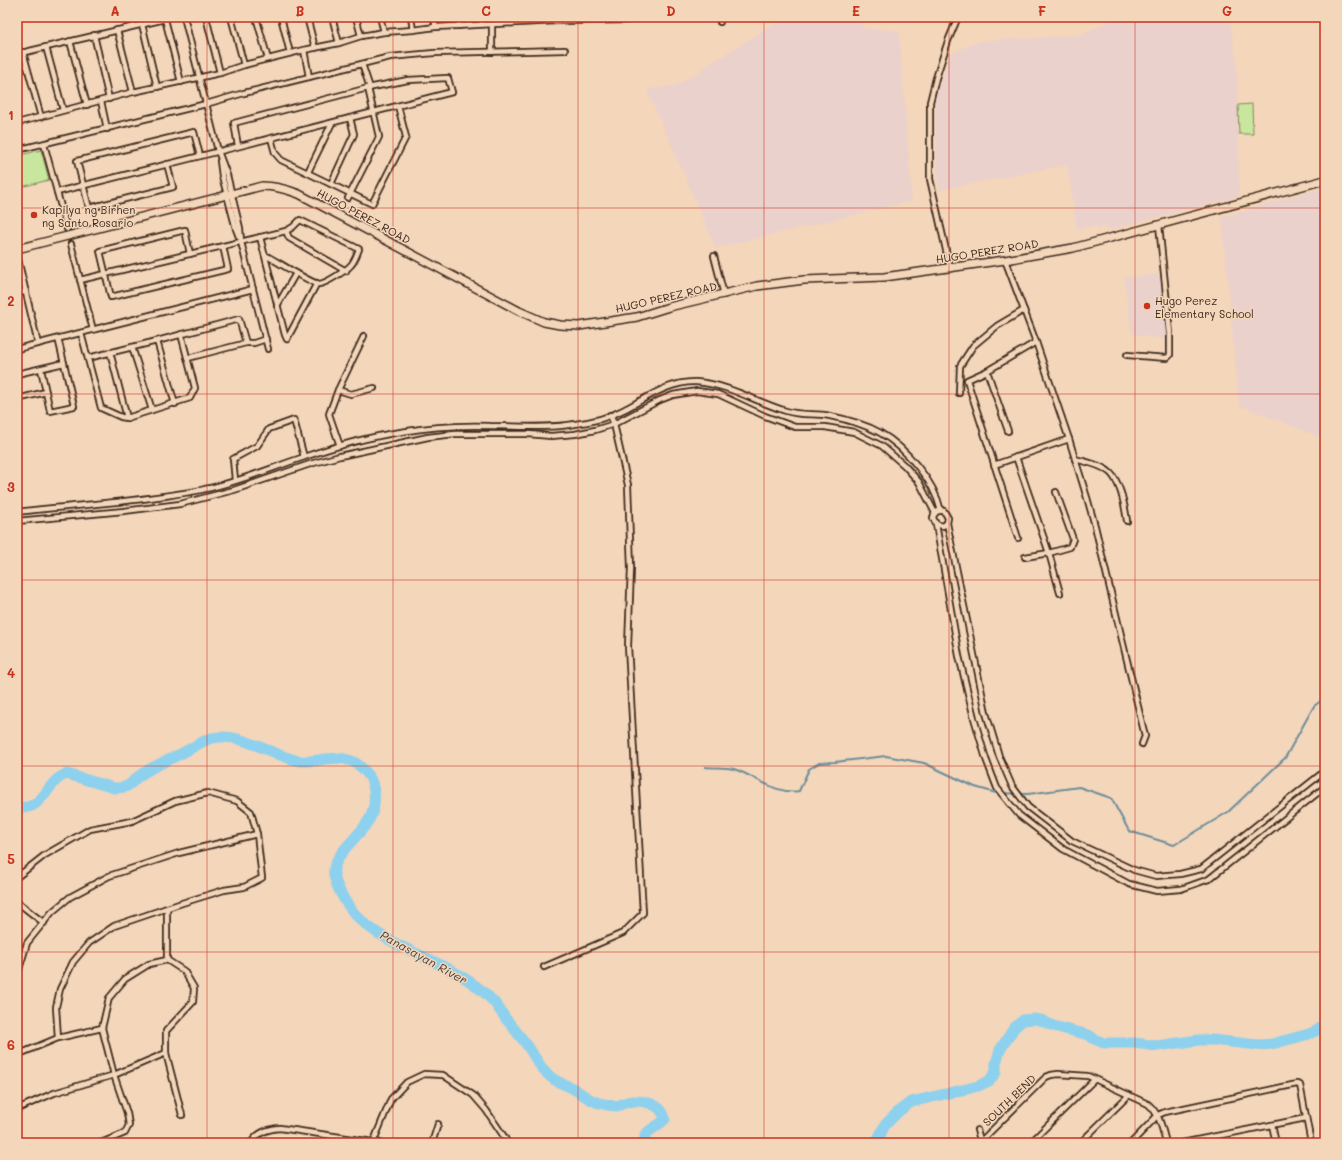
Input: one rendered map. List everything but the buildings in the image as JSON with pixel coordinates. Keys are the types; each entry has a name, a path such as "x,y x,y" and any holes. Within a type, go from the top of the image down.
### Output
{"street":[{"path":"184,17 218,151 222,176 229,194 236,229 241,242 268,349"},
{"path":"206,17 220,72"},
{"path":"231,17 244,65"},
{"path":"256,17 268,59"},
{"path":"281,17 290,53"},
{"path":"307,17 315,48"},
{"path":"332,17 339,43"},
{"path":"356,17 361,36"},
{"path":"380,17 384,32"},
{"path":"412,17 413,30"},
{"path":"435,17 435,27"},
{"path":"458,17 459,26"},
{"path":"482,17 482,24"},
{"path":"504,17 504,23"},
{"path":"17,123 133,92 181,82 290,53 384,32 504,23 532,19 629,20 629,17"},
{"path":"950,268 930,179 930,102 948,41 958,17"},
{"path":"17,54 165,19 181,82"},
{"path":"142,24 157,87"},
{"path":"492,24 492,52"},
{"path":"117,30 133,92"},
{"path":"94,35 109,99"},
{"path":"70,41 86,105"},
{"path":"46,47 63,110"},
{"path":"304,50 309,77"},
{"path":"17,134 19,150 390,57 434,52 565,50"},
{"path":"23,52 41,117"},
{"path":"349,196 379,137 369,88 362,64"},
{"path":"57,192 452,92 448,78 408,80 369,88 234,123 238,146"},
{"path":"101,101 107,129"},
{"path":"271,138 275,153 278,157 331,184 349,196 372,204 406,137 398,106"},
{"path":"331,184 354,134 350,118"},
{"path":"308,172 332,123"},
{"path":"167,164 173,187 89,208 77,161 194,132 200,156"},
{"path":"44,144 67,229"},
{"name":"HUGO PEREZ ROAD","path":"17,250 262,186 285,188 519,312 544,322 579,326 637,317 669,307 757,286 804,280 884,277 1005,260 1073,248 1325,180"},
{"path":"80,280 286,231 300,220 359,249 351,266 346,271 322,284 317,284 265,255"},
{"path":"1127,354 1167,358 1170,355 1170,333 1159,225"},
{"path":"190,254 185,230 100,251 111,297 228,268 223,246"},
{"path":"286,231 289,238 346,271"},
{"path":"260,237 277,306 287,339 317,284"},
{"path":"70,244 93,330"},
{"path":"17,256 38,344"},
{"path":"714,256 724,295"},
{"path":"1005,260 1036,342 1069,439 1095,526 1145,736 1142,744"},
{"path":"277,306 296,273"},
{"path":"17,349 253,289"},
{"path":"17,294 26,291"},
{"path":"959,393 960,366 973,346 997,326 1024,310"},
{"path":"88,358 239,319 246,343"},
{"path":"81,332 101,408 121,417 127,418 190,398 195,388 181,334"},
{"path":"340,446 329,414 338,390 364,336"},
{"path":"41,369 50,412 74,406 58,338"},
{"path":"188,358 266,339"},
{"path":"157,341 175,404"},
{"path":"1018,538 967,380 987,371 1036,342"},
{"path":"132,347 152,410"},
{"path":"110,352 127,418"},
{"path":"17,374 64,363"},
{"path":"987,371 1008,431"},
{"path":"697,382 697,391"},
{"path":"17,512 125,502 206,489 264,472 304,457 340,446 380,436 428,428 572,425 610,416 657,392 686,383 697,382 721,386 767,405 798,414 827,416 859,423 888,437 906,452 926,477 936,494 941,511 948,515 947,523 986,713 999,756 1012,786 1028,807 1072,841 1134,870 1156,876 1180,874 1201,869 1325,771"},
{"path":"338,390 351,394 374,388"},
{"path":"17,521 180,504 234,490 310,464 428,437 455,434 528,434 551,436 575,434 614,424 660,400 673,395 697,391 718,394 765,416 795,427 825,427 854,432 882,446 905,466 918,482 935,513 933,518 936,524 959,656 974,718 986,759 997,788 1019,815 1063,849 1129,884 1157,891 1181,889 1209,879 1325,787"},
{"path":"17,400 46,392"},
{"path":"544,967 623,933 643,913 628,646 631,568 628,485 614,424 610,416"},
{"path":"235,480 233,459 257,446 269,429 294,420 304,457"},
{"path":"994,465 1069,439"},
{"path":"1016,458 1049,553 1060,594"},
{"path":"1075,459 1090,462 1109,471 1116,481 1124,505 1127,521"},
{"path":"1025,558 1070,547 1073,539 1056,492"},
{"path":"935,513 941,511"},
{"path":"936,524 943,526 947,523"},
{"path":"17,877 45,855 90,829 132,821 175,801 208,793 237,801 251,812 257,834 262,878 244,887 224,890 114,926 89,942 73,962 60,989 56,1007 58,1038"},
{"path":"17,976 27,943 52,912 70,897 109,876 179,853 257,834"},
{"path":"17,902 44,923"},
{"path":"167,908 167,960"},
{"path":"101,1143 125,1133 128,1125 127,1112 114,1075 102,1028 109,998 126,979 149,964 167,960 184,971 194,988 193,1002 166,1030 166,1053 182,1115"},
{"path":"17,1055 58,1038 102,1028"},
{"path":"17,1109 54,1093 114,1075 166,1053"},
{"path":"374,1142 391,1099 407,1082 424,1074 443,1075 473,1095 486,1110 507,1143"},
{"name":"SOUTH BEND","path":"980,1142 1046,1077 1051,1075 1058,1074 1083,1076 1096,1079 1148,1104 1154,1108 1158,1115"},
{"path":"1030,1143 1096,1079"},
{"path":"1131,1143 1158,1115 1170,1110 1293,1084 1300,1085 1311,1143"},
{"path":"1080,1143 1129,1094"},
{"path":"1158,1115 1166,1143"},
{"path":"1182,1143 1204,1141 1306,1118"},
{"path":"432,1143 438,1124"},
{"path":"1272,1125 1276,1143"},
{"path":"251,1143 262,1131 271,1128 280,1128 380,1143"},
{"path":"977,1130 980,1142"}],"shaded area":[{"path":"784,17 859,17 862,28 899,31 912,201 716,248 647,90 677,85"},
{"path":"1119,17 1229,17 1237,66 1239,196 1108,230 1105,227 1097,228 1097,225 1077,229 1067,165 939,190 937,176 935,98 951,53 980,41 1080,35"},
{"path":"1325,187 1325,439 1239,405 1222,217"},
{"name":"Hugo Perez Elementary School","path":"1163,274 1168,340 1132,334 1124,277"}],"green space":[{"path":"1252,104 1253,134 1239,134 1238,105"},
{"path":"41,150 49,180 17,188 17,156"}],"waterway":[{"path":"705,767 734,769 774,788 799,791 809,769 819,763 886,756 924,763 975,787 996,793 1028,794 1079,787 1111,798 1129,831 1174,845 1228,812 1285,758 1314,706 1325,698"},
{"name":"Panasayan River","path":"17,806 26,807 33,805 39,801 54,782 67,774 114,788 128,786 153,767 212,738 230,737 238,739 297,761 336,758 357,764 371,779 374,791 373,811 370,819 347,846 334,867 334,873 340,892 353,912 376,932 406,949 453,971 481,990 494,1002 527,1045 540,1066 553,1079 599,1103 616,1106 627,1102 638,1101 650,1103 660,1109 665,1119 645,1135 645,1143"},
{"name":"Panasayan River","path":"876,1143 885,1125 899,1111 911,1102 978,1086 989,1081 996,1072 996,1063 1000,1050 1014,1028 1023,1020 1041,1020 1053,1026 1089,1035 1104,1043 1134,1043 1157,1046 1199,1040 1258,1045 1272,1044 1309,1034 1318,1030 1325,1024"}],"place":[{"name":"Kapilya ng Birhen ng Santo Rosario","path":"34,215"},
{"name":"Hugo Perez Elementary School","path":"1147,306"}]}
